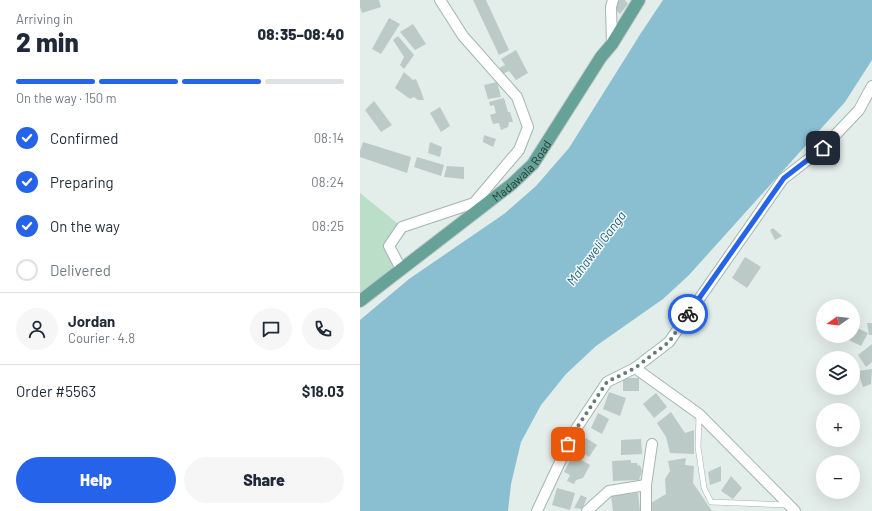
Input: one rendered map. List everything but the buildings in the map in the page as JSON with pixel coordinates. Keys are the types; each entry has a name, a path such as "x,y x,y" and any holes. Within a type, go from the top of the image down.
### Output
{"main road":[{"name":"Madawala Road","path":"360,301 512,184 533,164 601,57 612,44 639,0"}],"street":[{"path":"401,269 389,246 402,227 474,203 519,150 528,127 516,97 464,36 440,0"},
{"path":"612,44 611,7 613,0"},
{"path":"537,511 574,432 607,382 635,368 669,342 784,178 828,143 859,110 872,86"},
{"path":"635,368 699,414 793,508"},
{"path":"646,511 646,485 652,444"},
{"path":"587,511 609,491 646,485"}],"lane":[{"path":"699,414 698,447 704,488 711,502 793,508"}],"green space":[{"path":"360,193 402,227 389,246 401,269 360,301"}],"water":[{"name":"Mahaweli Ganga","path":"663,0 872,0 872,60 845,102 689,275 663,299 596,346 566,374 541,405 521,442 511,484 508,511 360,511 360,320 409,279 504,214 536,186 569,148"}],"way so far":[{"path":"568,444 574,432 607,382 635,368 669,342 688,314"}],"route":[{"path":"688,314 784,178 823,148"}]}
